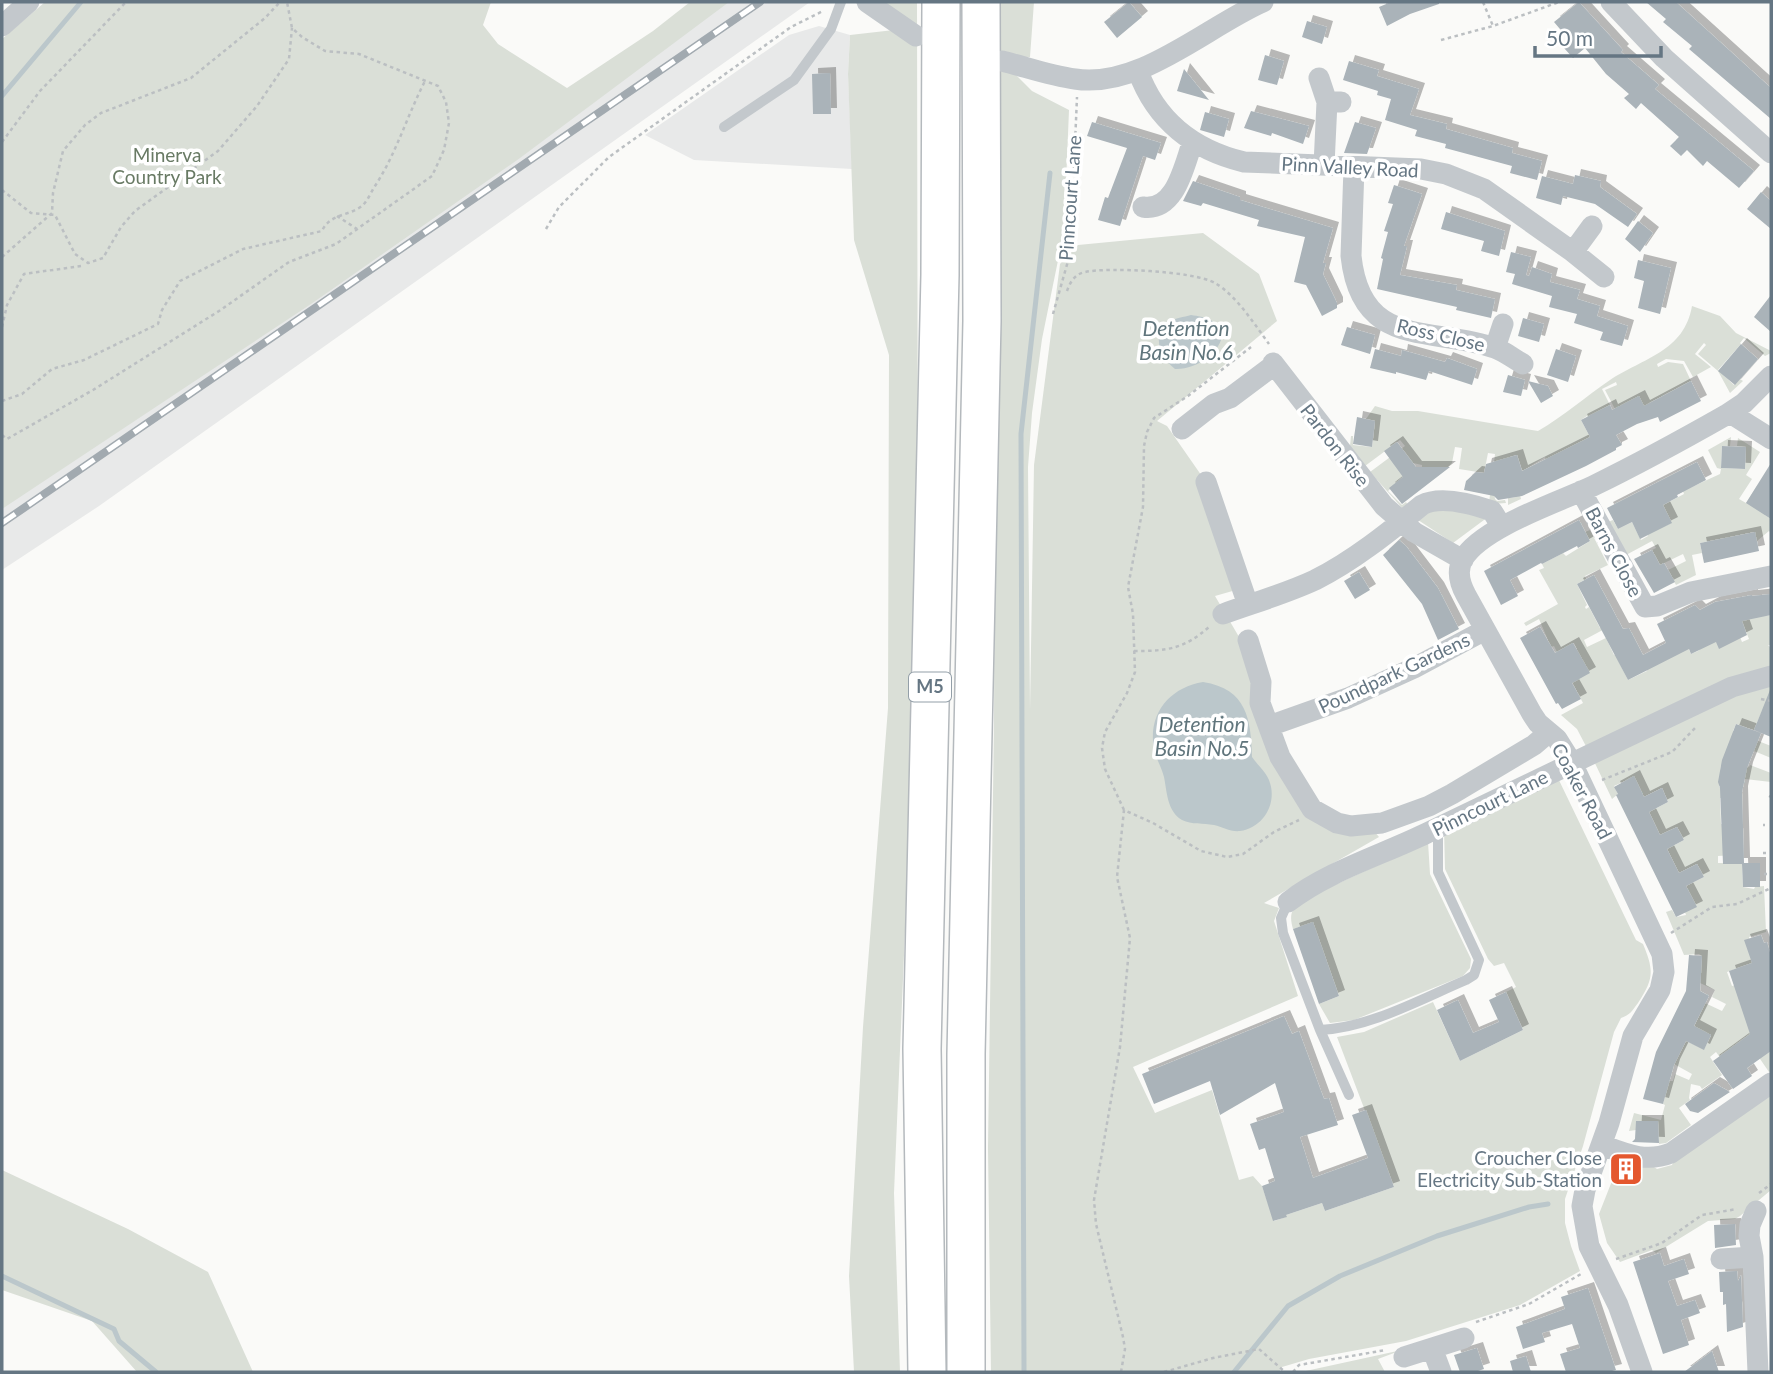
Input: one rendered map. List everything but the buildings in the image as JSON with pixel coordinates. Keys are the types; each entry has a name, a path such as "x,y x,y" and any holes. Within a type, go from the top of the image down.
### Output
{"highway":[{"name":"M5","path":"927,1372 922,1049 940,275 941,2"},
{"name":"M5","path":"965,1372 966,1054 982,321 981,2"}],"street":[{"path":"2,26 29,2"},
{"path":"867,2 916,36"},
{"path":"1002,61 1077,80 1138,71 1153,65 1261,2"},
{"path":"1611,2 1664,58 1771,153"},
{"name":"Pinn Valley Road","path":"1138,71 1145,91 1157,110 1193,141 1219,156 1244,162 1421,169 1459,179 1484,189 1604,277"},
{"path":"1319,78 1334,102 1324,165"},
{"path":"1143,207 1158,207 1166,201 1178,184 1193,141"},
{"name":"Ross Close","path":"1354,167 1351,256 1362,297 1393,326 1495,348 1523,364"},
{"path":"1573,252 1592,226"},
{"name":"Ross Close","path":"1495,348 1503,324"},
{"name":"Pardon Rise","path":"1182,429 1213,404 1230,398 1274,364 1372,493 1400,522 1429,542 1463,560"},
{"path":"1463,560 1469,551 1502,527 1581,491 1730,413 1751,398 1771,376"},
{"path":"1730,413 1771,439"},
{"path":"1206,482 1248,605"},
{"name":"Barns Close","path":"1581,491 1645,607 1657,606 1691,592 1771,576"},
{"path":"1223,614 1315,580 1350,559 1426,503 1443,500 1492,511 1502,527"},
{"name":"Coaker Road","path":"1463,560 1460,572 1462,587 1538,723 1557,739 1572,763 1657,942 1664,964 1660,990 1639,1024 1627,1052 1582,1206 1585,1234 1625,1321 1642,1372"},
{"name":"Poundpark Gardens","path":"1269,726 1348,698 1414,668 1485,630"},
{"path":"1248,640 1261,682 1260,703 1280,757 1312,809 1324,818 1343,825 1370,825 1392,820 1452,794 1534,745 1548,733"},
{"name":"Pinncourt Lane","path":"1288,902 1302,891 1732,687 1771,677"},
{"path":"1602,1145 1642,1158 1662,1157 1771,1083"},
{"path":"1751,1204 1749,1236 1754,1258 1758,1372"},
{"path":"1721,1259 1754,1258"},
{"path":"1400,1352 1432,1348 1468,1331"},
{"path":"1432,1348 1441,1372"}],"lane":[{"path":"724,127 794,80 831,29 840,3"},
{"path":"1320,1030 1342,1029 1362,1023 1466,980 1477,968 1479,960 1438,872 1438,828"},
{"path":"1288,902 1282,918 1283,933 1320,1030 1349,1095"}],"path":[{"path":"2,142 40,91 126,2"},
{"path":"280,2 265,19 191,78 101,113 85,125 63,151 53,193 52,213 75,254 88,263 103,258 121,227 135,211 218,151 257,106 289,59 292,28 287,2"},
{"path":"1483,2 1493,26"},
{"path":"1441,40 1493,26 1559,2"},
{"path":"546,229 559,207 609,157 791,27 840,3"},
{"path":"2,445 7,439 93,390 219,311 289,262 336,244 432,176 444,150 449,123 446,102 438,86 359,54 324,51 292,28"},
{"name":"Pinncourt Lane","path":"1053,314 1068,261 1071,237 1077,80"},
{"path":"2,401 22,394 52,369 84,360 158,324 162,310 180,281 243,249 322,230 326,223 337,216 362,206 380,178 425,81"},
{"path":"2,190 31,213 52,213"},
{"path":"2,257 52,213"},
{"path":"337,216 357,229"},
{"path":"2,327 7,304 24,274 81,266"},
{"path":"1067,291 1071,281 1083,272 1161,271 1214,282 1240,306 1265,338"},
{"path":"1121,1372 1125,1349 1096,1224 1094,1200 1120,1047 1130,938 1117,877 1124,810 1105,769 1102,748 1105,732 1127,694 1135,672 1133,614 1128,587 1143,507 1144,446 1147,432 1154,418 1188,396 1251,347"},
{"path":"2,435 7,439"},
{"path":"1134,651 1178,648 1196,638 1223,614"},
{"path":"1752,697 1771,701"},
{"path":"1599,781 1672,752 1700,722"},
{"path":"1124,810 1153,823 1201,851 1227,857 1243,854 1274,832 1295,823 1312,809"},
{"path":"1671,933 1712,907 1737,904 1771,888"},
{"path":"1468,1331 1529,1304 1584,1272 1662,1243 1702,1215 1727,1212 1751,1204 1771,1184"},
{"path":"1164,1372 1259,1349 1285,1372"},
{"path":"1293,1372 1299,1365 1400,1352"}],"shaded area":[{"path":"707,2 810,2 99,506 2,570 2,484"},
{"path":"819,26 850,35 848,74 852,169 694,160 645,135 789,35"}],"green space":[{"name":"Minerva Country Park","path":"45,2 491,2 483,25 498,44 567,88 653,31 690,2 729,2 520,158 311,304 2,509 2,39"},
{"path":"871,2 917,2 918,622 894,1193 900,1372 854,1372 849,1276 863,1027 888,708 889,355 854,240 848,74 850,35 894,30"},
{"path":"996,2 1034,2 1030,57 1002,61 1032,91 1069,110 1064,231 1042,339 1028,467 1030,710 1034,465 1060,264 1078,245 1203,233 1259,274 1277,321 1157,421 1167,426 1206,482 1236,590 1215,596 1242,642 1312,809 1369,825 1379,837 1264,903 1279,908 1274,921 1298,996 1133,1067 1155,1113 1212,1090 1239,1180 1253,1176 1262,1186 1274,1221 1322,1203 1325,1211 1394,1187 1337,1037 1364,1032 1433,1002 1460,1061 1523,1030 1506,992 1516,987 1504,963 1494,966 1488,959 1445,869 1444,828 1556,774 1636,940 1643,944 1651,974 1638,1003 1629,1014 1621,1018 1614,1032 1583,1146 1565,1199 1565,1223 1580,1271 1520,1305 1406,1341 1309,1359 1282,1367 1279,1372 991,1372 988,1148 994,723"},
{"path":"1692,306 1720,316 1736,333 1771,351 1765,356 1744,338 1718,370 1734,385 1740,379 1743,381 1730,393 1718,371 1698,354 1706,345 1704,343 1695,354 1711,367 1693,377 1684,361 1666,359 1657,364 1658,367 1668,362 1683,364 1691,381 1651,402 1645,408 1615,409 1605,390 1617,385 1616,382 1602,389 1610,405 1603,409 1612,426 1597,434 1587,416 1581,420 1590,437 1546,460 1545,457 1524,470 1517,455 1510,457 1521,499 1508,505 1508,498 1516,497 1492,478 1495,454 1488,453 1484,473 1459,469 1462,448 1455,447 1452,463 1448,467 1422,467 1413,463 1403,450 1403,477 1388,491 1402,505 1406,502 1409,507 1404,510 1370,472 1405,446 1400,440 1365,466 1350,446 1351,436 1353,445 1372,447 1375,421 1366,419 1375,406 1392,411 1418,411 1538,431 1610,380 1671,344 1688,321"},
{"path":"1731,437 1730,446 1722,446 1721,468 1745,469 1746,447 1737,446 1738,438 1760,452 1746,475 1752,479 1739,499 1746,503 1757,486 1771,495 1771,504 1765,515 1771,519 1771,533 1769,531 1757,541 1754,532 1730,537 1727,547 1725,538 1700,543 1702,553 1692,555 1696,575 1676,585 1668,570 1686,561 1683,554 1660,565 1652,550 1656,548 1652,541 1626,555 1608,522 1613,520 1618,529 1632,522 1641,540 1648,536 1639,518 1665,526 1671,523 1663,505 1684,494 1683,491 1720,474 1721,469 1717,468 1708,450"},
{"path":"1492,478 1495,499 1505,500 1506,503 1489,503"},
{"path":"1434,507 1488,517 1453,543 1415,518"},
{"path":"1590,530 1608,565 1585,576 1586,579 1577,584 1587,605 1586,609 1589,607 1600,628 1611,623 1612,625 1584,640 1587,647 1606,638 1614,655 1624,650 1617,658 1628,680 1647,671 1643,663 1682,635 1691,654 1698,651 1733,619 1742,642 1749,639 1741,619 1771,615 1771,645 1768,645 1771,648 1771,673 1589,752 1577,729 1561,715 1583,703 1560,659 1577,649 1574,643 1557,652 1554,646 1551,647 1539,619 1526,626 1524,623 1558,604 1539,570 1544,568 1542,564 1563,553 1566,556 1590,541 1585,532"},
{"path":"1771,680 1771,714 1762,711 1754,730 1736,724 1733,731 1771,746 1771,758 1754,751 1745,766 1750,765 1771,773 1771,782 1745,779 1721,765 1719,787 1742,792 1742,797 1720,798 1721,824 1743,824 1734,855 1718,856 1718,863 1742,863 1743,887 1754,889 1764,886 1766,932 1749,937 1752,963 1727,972 1732,986 1753,979 1771,1024 1771,1071 1769,1072 1758,1056 1753,1032 1738,1043 1727,1067 1716,1052 1710,1057 1722,1075 1702,1089 1691,1084 1690,1100 1679,1108 1691,1125 1666,1143 1659,1144 1658,1121 1636,1121 1636,1130 1629,1131 1634,1113 1661,1120 1669,1081 1673,1081 1675,1074 1689,1080 1692,1074 1674,1064 1686,1041 1704,1049 1711,1036 1694,1027 1705,1003 1722,1011 1726,1004 1712,997 1715,990 1700,983 1702,956 1684,955 1666,912 1672,910 1676,917 1686,915 1685,912 1696,906 1686,886 1704,877 1697,864 1679,873 1667,849 1684,840 1677,827 1660,835 1649,812 1668,802 1662,788 1644,797 1634,777 1614,786 1618,794 1612,799 1592,757"},
{"path":"1428,842 1430,874 1471,959 1470,968 1463,976 1354,1020 1330,1023 1319,1004 1339,996 1313,923 1293,929 1293,909 1302,900"},
{"path":"1771,1091 1771,1190 1735,1219 1708,1221 1656,1253 1652,1250 1620,1262 1607,1243 1599,1214 1621,1158 1657,1169 1672,1165 1675,1158"},
{"path":"2,1170 128,1229 208,1272 253,1372 137,1372 92,1321 2,1290"},
{"path":"1402,1350 1378,1359 1385,1372 1301,1372"}],"water":[{"name":"Detention Basin No.6","path":"1191,315 1213,321 1223,332 1221,340 1206,359 1191,367 1175,369 1162,353 1160,333 1169,322"},
{"name":"Detention Basin No.5","path":"1203,682 1229,691 1238,699 1248,718 1252,757 1269,779 1272,791 1269,807 1261,820 1248,829 1233,831 1214,825 1186,822 1173,812 1168,801 1164,777 1153,746 1153,729 1160,710 1173,694"}],"waterway":[{"path":"2,96 81,2"},
{"path":"1024,1372 1021,434 1050,173"},
{"path":"1234,1372 1288,1306 1340,1276 1437,1236 1529,1207 1548,1204"},
{"path":"2,1276 114,1329 119,1341 156,1372"}],"railway":[{"path":"2,523 760,2"}],"place":[{"name":"Croucher Close Electricity Sub-Station","path":"1626,1169"}]}
